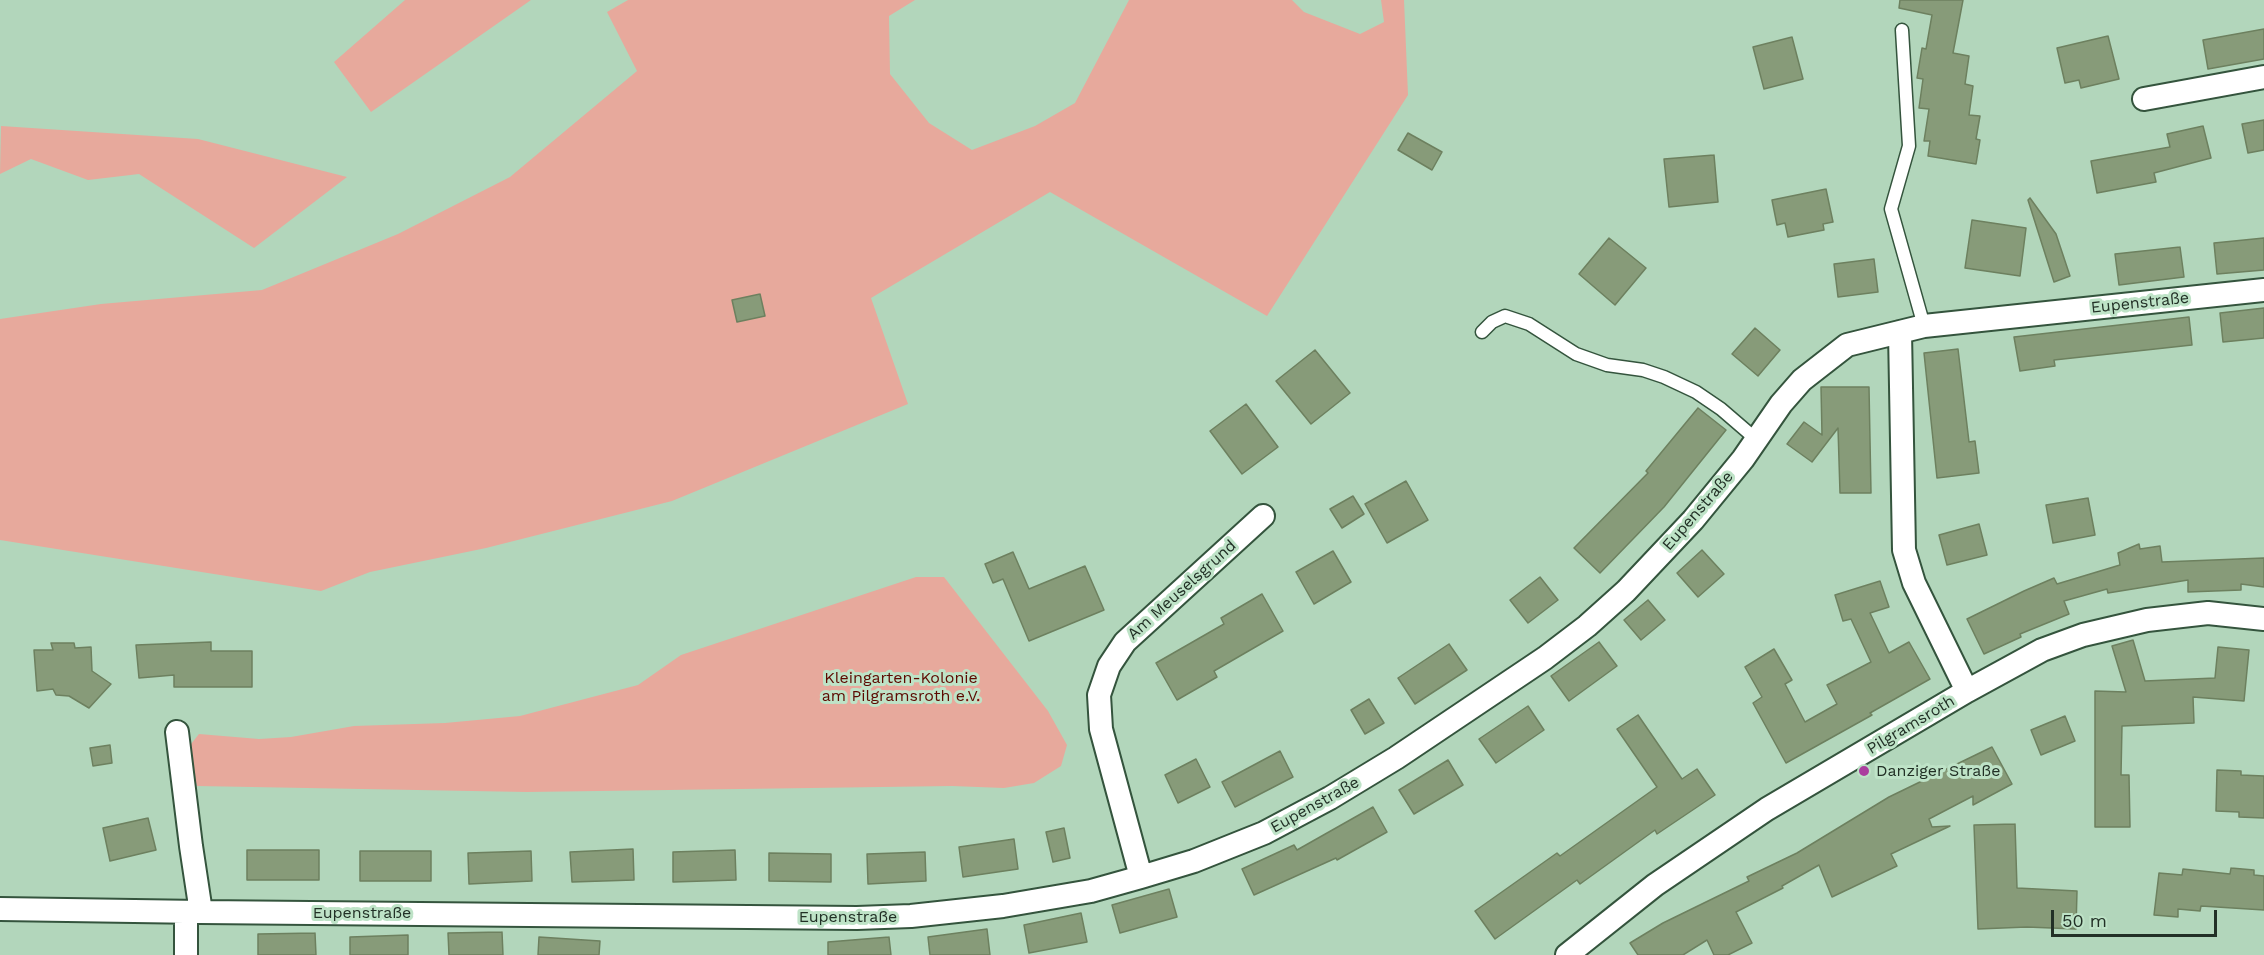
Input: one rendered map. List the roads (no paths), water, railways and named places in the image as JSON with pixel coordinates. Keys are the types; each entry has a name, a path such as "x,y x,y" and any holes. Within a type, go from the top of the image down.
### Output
{"street":[{"path":"2144,99 2264,78"},
{"name":"Eupenstraße","path":"0,909 857,918 911,916 1003,906 1091,891 1194,861 1264,833 1330,798 1396,758 1545,658 1587,626 1626,591 1693,520 1756,440 1781,404 1802,380 1846,345 1924,326 2264,290"},
{"path":"1900,332 1904,550 1914,583 1967,691"},
{"name":"Am Meuselsgrund","path":"1141,877 1101,729 1099,695 1109,666 1125,642 1263,516"},
{"name":"Pilgramsroth","path":"1568,955 1655,885 1767,809 1967,691 2042,650 2083,635 2147,620 2208,613 2264,619"},
{"path":"177,732 190,846 193,912 186,955"}],"lane":[{"path":"1902,30 1909,146 1890,209 1924,326"},
{"path":"1482,332 1492,322 1505,316 1529,324 1576,354 1607,365 1642,370 1665,377 1713,403 1756,440"}],"place":[{"name":"Danziger Straße","path":"1864,771"}],"park label":[{"name":"Kleingarten-Kolonie am Pilgramsroth e.V.","path":"901,687"}]}
